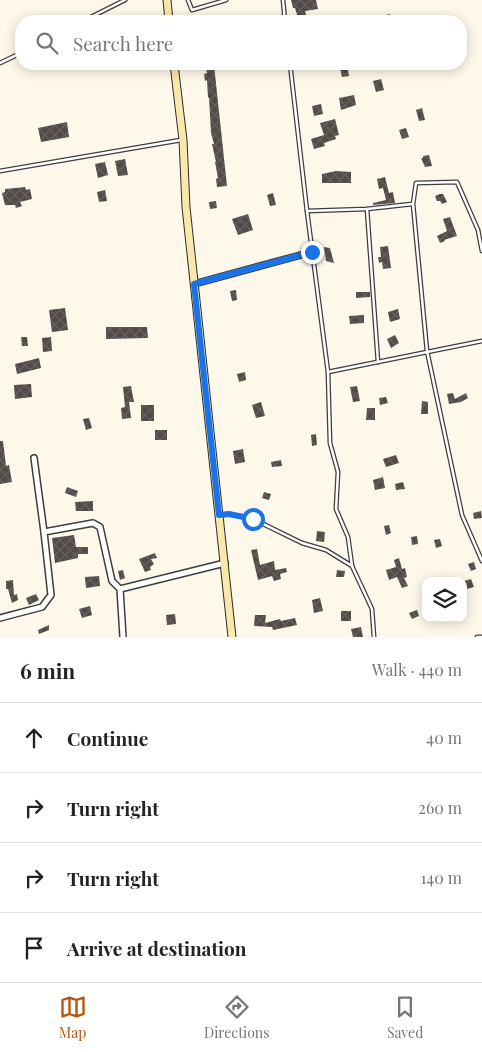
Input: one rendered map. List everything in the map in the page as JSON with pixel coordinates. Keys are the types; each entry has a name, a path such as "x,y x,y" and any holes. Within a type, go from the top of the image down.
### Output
{"main road":[{"path":"167,0 168,15"},
{"path":"175,70 183,140 186,207 232,637"}],"street":[{"path":"194,284 312,252"},
{"path":"0,618 42,607 51,595 34,458"},
{"path":"44,532 93,523 100,527 112,581 120,589 122,637"},
{"path":"120,589 225,563"}],"lane":[{"path":"95,15 125,0"},
{"path":"188,0 192,10 226,0"},
{"path":"283,0 284,15"},
{"path":"0,63 15,56"},
{"path":"291,70 328,372 330,443 338,472 336,509 348,537 352,566 372,609 374,637"},
{"path":"0,171 183,140"},
{"path":"482,250 478,230 457,182 416,184 413,204 427,352 462,515 482,561"},
{"path":"307,211 366,209 413,204"},
{"path":"366,209 378,362"},
{"path":"328,372 482,341"},
{"path":"219,515 229,514 253,519 302,543 326,550 352,566"},
{"path":"477,637 482,637"}],"building":[{"path":"291,0 316,0 318,9 305,11 306,15 297,15 295,8 293,8"},
{"path":"207,70 215,70 227,186 217,187 216,179 218,178 212,144 214,144 211,133 209,97 207,80 205,81 204,74 207,73"},
{"path":"340,70 348,70 349,76 342,77"},
{"path":"381,79 384,90 376,92 373,81"},
{"path":"354,95 356,105 341,110 339,98"},
{"path":"321,104 323,114 314,116 312,106"},
{"path":"422,108 425,120 419,121 416,110"},
{"path":"335,119 339,135 335,136 336,139 324,143 325,146 314,149 311,139 324,135 320,123"},
{"path":"67,122 69,137 41,142 38,128"},
{"path":"406,128 409,137 402,139 399,130"},
{"path":"429,155 432,166 425,167 421,158"},
{"path":"125,159 128,175 118,176 115,161"},
{"path":"105,162 108,175 98,178 95,164"},
{"path":"336,171 351,172 351,183 322,183 322,174"},
{"path":"385,177 389,193 393,192 395,203 373,205 373,203 386,200 383,188 379,189 377,179"},
{"path":"25,187 26,190 30,189 32,199 20,202 22,206 16,208 15,205 5,205 2,193 5,192 5,189"},
{"path":"105,190 107,201 99,202 97,192"},
{"path":"273,193 276,205 270,206 267,195"},
{"path":"443,194 447,202 442,204 440,201 437,201 435,196"},
{"path":"216,201 217,208 210,209 209,202"},
{"path":"248,214 253,230 238,235 232,219"},
{"path":"450,217 457,236 440,243 437,236 447,231 443,219"},
{"path":"388,246 391,268 383,269 382,262 379,263 378,257 381,257 380,247"},
{"path":"324,247 330,248 334,263 326,261"},
{"path":"236,290 237,300 232,301 230,291"},
{"path":"356,292 370,292 370,297 356,298"},
{"path":"65,308 68,330 52,332 49,310"},
{"path":"398,309 400,319 390,322 388,312"},
{"path":"364,315 364,323 350,324 349,316"},
{"path":"106,327 147,327 148,338 106,339"},
{"path":"395,335 399,343 391,348 387,339"},
{"path":"21,337 27,337 28,346 22,346"},
{"path":"51,337 52,351 43,352 42,338"},
{"path":"39,358 41,368 17,374 15,364"},
{"path":"245,372 246,380 239,382 237,374"},
{"path":"31,384 32,397 15,399 14,385"},
{"path":"131,386 134,402 129,402 131,418 122,419 121,408 125,407 123,387"},
{"path":"357,386 360,401 353,402 350,387"},
{"path":"453,393 455,399 466,393 468,398 461,402 449,404 447,394"},
{"path":"386,397 388,403 380,405 379,398"},
{"path":"422,401 428,402 428,414 421,414"},
{"path":"261,402 265,416 256,418 252,405"},
{"path":"141,405 154,405 154,421 141,421"},
{"path":"367,408 375,408 375,420 366,420"},
{"path":"89,418 92,428 86,430 83,419"},
{"path":"155,430 167,430 167,440 155,440"},
{"path":"316,434 317,445 312,446 311,435"},
{"path":"0,441 3,441 6,466 9,465 12,482 0,484"},
{"path":"243,449 245,462 235,464 233,451"},
{"path":"396,455 399,463 386,467 383,459"},
{"path":"281,460 282,466 272,467 271,462"},
{"path":"383,477 385,488 375,490 373,480"},
{"path":"403,482 405,489 396,490 395,484"},
{"path":"67,487 78,491 76,497 65,493"},
{"path":"264,492 271,494 269,500 262,498"},
{"path":"93,501 93,511 76,511 75,502"},
{"path":"481,511 482,518 474,519 473,513"},
{"path":"389,525 391,533 386,535 384,526"},
{"path":"317,531 325,532 324,542 316,541"},
{"path":"74,535 76,547 88,547 88,554 78,554 78,558 55,563 52,538"},
{"path":"417,536 418,544 412,545 411,537"},
{"path":"440,539 442,546 436,548 434,540"},
{"path":"257,549 260,565 274,561 275,570 286,568 287,572 280,574 281,579 274,581 272,576 258,580 251,550"},
{"path":"155,553 157,558 151,559 154,564 150,567 151,570 145,572 139,559"},
{"path":"399,558 402,569 405,568 407,577 404,578 408,586 402,588 397,577 389,580 386,570 396,567 394,560"},
{"path":"474,562 476,569 471,571 468,564"},
{"path":"123,570 125,578 120,580 118,571"},
{"path":"337,570 345,571 344,577 336,577"},
{"path":"99,576 100,586 86,588 85,577"},
{"path":"471,579 474,587 467,589 467,580"},
{"path":"13,580 14,595 17,594 18,600 12,603 8,589 6,589 6,581"},
{"path":"36,594 39,600 29,605 26,598"},
{"path":"320,598 323,611 314,613 312,600"},
{"path":"90,606 92,615 82,618 79,609"},
{"path":"417,610 419,616 412,619 409,613"},
{"path":"341,611 351,611 351,621 341,621"},
{"path":"175,614 176,624 167,625 166,615"},
{"path":"255,615 266,615 265,623 295,618 297,625 273,630 272,627 254,626"},
{"path":"49,625 49,630 39,634 38,630"},
{"path":"361,627 363,637 353,637 351,629"}],"route":[{"path":"253,519 229,514 219,515 194,284 312,252"}]}
